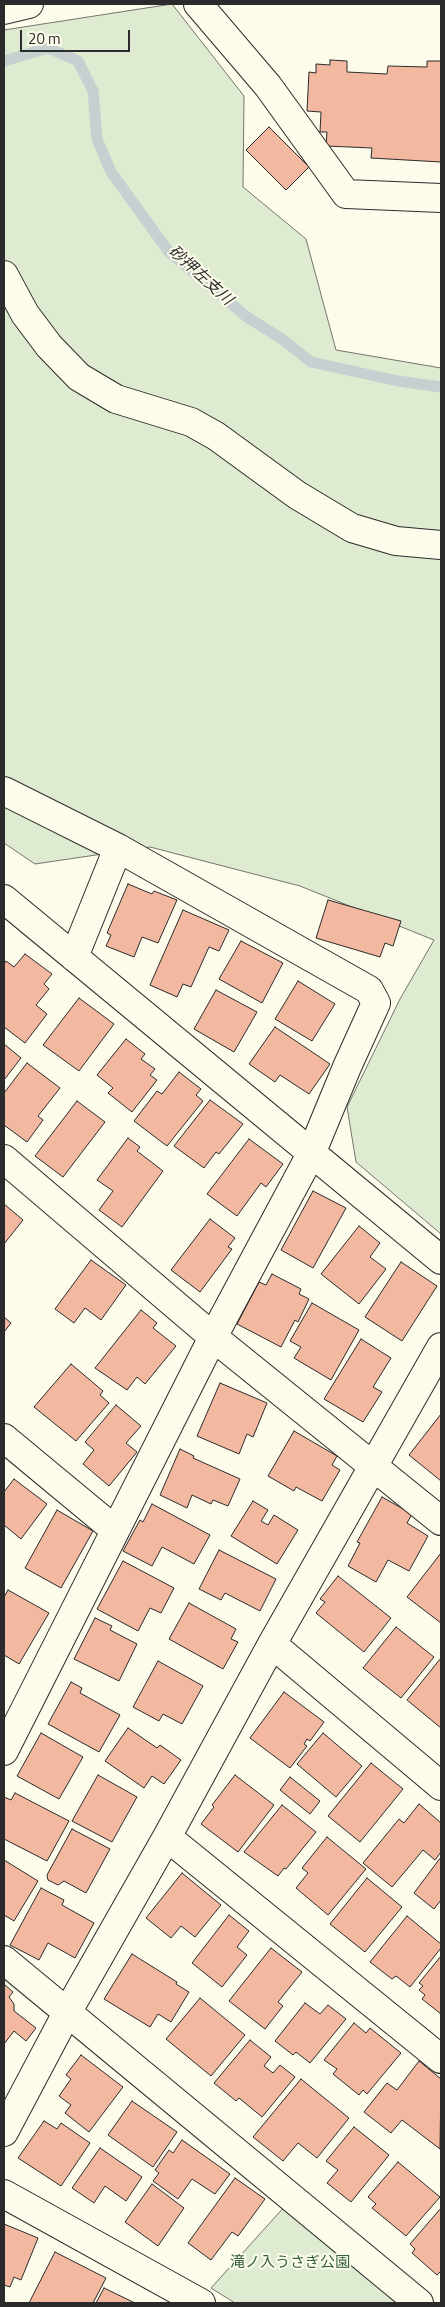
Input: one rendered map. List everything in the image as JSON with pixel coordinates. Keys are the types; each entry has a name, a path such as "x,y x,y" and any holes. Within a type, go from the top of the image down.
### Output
{"street":[{"path":"4,10 29,4"},
{"path":"198,4 268,86 346,194 441,198"},
{"path":"4,275 25,314 49,346 79,377 116,399 191,422 216,436 297,495 352,528 396,540 441,545"},
{"path":"4,791 118,848 369,990 376,1003 311,1154 115,1530 10,1719 4,1751"},
{"path":"74,957 118,848"},
{"path":"4,899 441,1260"},
{"path":"4,1159 214,1337 441,1521"},
{"path":"4,2132 68,2011 167,1837 272,1644 374,1468 441,1347"},
{"path":"4,1438 115,1530"},
{"path":"272,1644 441,1786"},
{"path":"167,1837 441,2059"},
{"path":"4,1960 419,2303"},
{"path":"4,2194 201,2303"}],"green space":[{"path":"172,4 244,96 243,187 306,239 336,350 441,368 441,1234 356,1162 347,1107 400,999 434,940 300,886 150,847 35,864 4,843 4,30"},
{"name":"滝ノ入うさぎ公園","path":"286,2205 403,2303 235,2303 211,2288"}],"building":[{"path":"330,60 347,61 347,72 387,74 388,66 427,67 427,61 441,61 441,162 371,158 372,148 326,146 327,132 320,132 321,112 307,111 309,72 316,73 316,64 330,65"},
{"path":"269,127 309,167 286,190 246,150"},
{"path":"128,884 152,894 154,891 177,900 158,943 142,937 134,957 106,946 111,935 107,933"},
{"path":"328,900 401,921 393,946 385,943 380,957 316,938"},
{"path":"183,910 229,930 219,951 209,947 191,987 183,984 177,997 150,985"},
{"path":"241,941 283,963 262,1003 219,979"},
{"path":"25,954 52,974 44,984 49,989 36,1005 47,1014 25,1043 4,1027 4,964 6,961 14,967"},
{"path":"298,981 335,1004 312,1041 275,1019"},
{"path":"216,990 257,1012 234,1052 194,1029"},
{"path":"79,998 114,1024 79,1071 43,1045"},
{"path":"275,1027 330,1064 309,1094 280,1075 275,1082 249,1064"},
{"path":"126,1039 145,1054 141,1059 155,1069 150,1075 157,1080 132,1112 108,1093 113,1088 97,1075"},
{"path":"4,1044 21,1058 4,1080"},
{"path":"27,1063 60,1088 38,1116 43,1120 27,1142 4,1125 4,1093"},
{"path":"179,1072 201,1089 196,1095 203,1101 167,1146 134,1121 157,1091 162,1094"},
{"path":"210,1100 243,1124 219,1154 216,1152 204,1168 174,1146"},
{"path":"77,1101 105,1122 63,1177 35,1156"},
{"path":"128,1138 140,1147 137,1151 163,1171 122,1227 99,1210 113,1191 97,1180"},
{"path":"249,1139 283,1164 266,1187 261,1183 237,1216 207,1194"},
{"path":"313,1191 346,1208 313,1268 281,1250"},
{"path":"4,1204 23,1220 4,1244"},
{"path":"210,1219 235,1238 228,1247 232,1249 200,1292 171,1270"},
{"path":"359,1226 380,1243 370,1257 386,1269 359,1304 321,1274"},
{"path":"91,1260 126,1285 101,1320 85,1308 74,1323 55,1309"},
{"path":"401,1262 437,1286 402,1341 365,1317"},
{"path":"272,1274 301,1289 299,1294 309,1299 298,1322 295,1320 281,1347 237,1324 259,1282 266,1285"},
{"path":"312,1303 359,1330 331,1380 294,1358 301,1347 290,1341"},
{"path":"141,1310 157,1323 153,1328 176,1346 145,1384 137,1377 127,1390 95,1368"},
{"path":"4,1317 11,1323 4,1332"},
{"path":"361,1339 391,1358 373,1387 382,1392 363,1422 324,1399"},
{"path":"71,1364 103,1391 100,1395 109,1403 76,1441 34,1407"},
{"path":"220,1383 267,1403 253,1437 247,1434 239,1454 197,1436"},
{"path":"116,1405 141,1426 126,1443 137,1452 109,1486 83,1464 94,1450 85,1442"},
{"path":"441,1414 441,1481 409,1455"},
{"path":"294,1431 337,1456 332,1465 340,1470 322,1501 296,1487 294,1491 268,1476"},
{"path":"180,1449 194,1456 193,1458 240,1479 228,1506 213,1500 211,1504 192,1495 187,1508 160,1495"},
{"path":"14,1479 47,1504 21,1539 4,1525 4,1492"},
{"path":"382,1497 412,1514 407,1523 428,1536 409,1571 388,1560 376,1582 348,1566 360,1543 357,1542"},
{"path":"253,1501 268,1510 261,1521 268,1525 274,1515 298,1530 277,1564 231,1536"},
{"path":"152,1504 210,1535 194,1564 162,1547 152,1566 123,1551 140,1520 143,1522"},
{"path":"57,1510 93,1531 61,1588 25,1568"},
{"path":"219,1550 276,1579 260,1611 225,1593 221,1600 199,1589"},
{"path":"441,1553 441,1623 407,1597"},
{"path":"123,1561 174,1588 161,1613 150,1608 138,1631 97,1609"},
{"path":"338,1576 391,1618 364,1652 316,1613 325,1602 320,1599"},
{"path":"8,1590 49,1613 19,1664 4,1655 4,1597"},
{"path":"189,1603 236,1629 231,1639 238,1642 223,1669 169,1639"},
{"path":"95,1618 112,1626 110,1630 137,1644 119,1681 74,1659"},
{"path":"396,1627 434,1657 401,1698 363,1668"},
{"path":"441,1658 441,1728 407,1700"},
{"path":"158,1661 203,1686 182,1724 163,1714 159,1721 133,1707"},
{"path":"71,1682 82,1688 80,1693 120,1715 99,1752 48,1724"},
{"path":"284,1692 324,1722 310,1741 307,1739 304,1744 307,1746 290,1768 250,1738"},
{"path":"128,1728 157,1748 160,1745 181,1760 164,1784 152,1776 144,1788 105,1761"},
{"path":"41,1733 83,1757 59,1799 17,1776"},
{"path":"323,1733 362,1766 336,1797 297,1764"},
{"path":"371,1763 403,1789 360,1842 328,1816"},
{"path":"98,1775 137,1797 112,1842 72,1821"},
{"path":"235,1775 274,1805 238,1852 201,1824 214,1807 212,1805"},
{"path":"290,1777 320,1801 310,1814 280,1790"},
{"path":"15,1793 69,1821 47,1861 4,1839 4,1797 11,1800"},
{"path":"419,1804 441,1823 441,1852 435,1860 423,1850 392,1887 363,1863 399,1819 404,1823"},
{"path":"282,1805 316,1832 278,1876 244,1852"},
{"path":"72,1829 110,1849 86,1893 64,1881 58,1885 48,1880 47,1875"},
{"path":"327,1837 366,1869 328,1915 296,1888 308,1873 302,1868"},
{"path":"441,1857 441,1900 434,1909 414,1893"},
{"path":"4,1860 38,1881 14,1921 4,1915"},
{"path":"182,1873 221,1905 195,1937 181,1926 171,1938 146,1918"},
{"path":"367,1878 402,1907 365,1952 330,1924"},
{"path":"41,1888 64,1900 62,1905 94,1923 75,1958 48,1943 39,1960 10,1945"},
{"path":"229,1915 249,1931 237,1947 247,1955 222,1987 192,1963"},
{"path":"407,1916 441,1944 441,1948 410,1987 396,1976 392,1979 370,1962"},
{"path":"271,1948 302,1972 278,2002 283,2006 265,2029 229,2001"},
{"path":"132,1954 177,1982 176,1984 189,1992 171,2022 158,2014 150,2027 104,1999"},
{"path":"441,1956 441,2014 422,1999 425,1995 419,1990 423,1986 419,1983"},
{"path":"4,1984 13,1992 9,1997 14,2004 14,2011 36,2028 26,2041 14,2031 4,2044"},
{"path":"200,1998 245,2035 211,2076 166,2039"},
{"path":"305,2003 320,2014 328,2005 346,2019 310,2063 296,2052 293,2055 275,2041"},
{"path":"354,2023 366,2033 370,2028 401,2053 367,2094 363,2090 359,2095 333,2074 337,2069 324,2060"},
{"path":"250,2040 271,2057 264,2066 273,2073 280,2065 295,2077 262,2117 239,2098 236,2101 214,2083"},
{"path":"81,2055 123,2087 89,2132 65,2113 71,2105 59,2096 71,2079 66,2075"},
{"path":"419,2061 441,2079 440,2149 402,2120 391,2133 364,2112 387,2083 397,2090"},
{"path":"301,2079 349,2118 317,2158 298,2143 283,2161 253,2137"},
{"path":"132,2101 177,2132 153,2167 108,2135"},
{"path":"44,2121 57,2129 61,2123 90,2143 61,2186 18,2158"},
{"path":"354,2127 389,2155 351,2202 327,2183 338,2170 326,2161"},
{"path":"182,2140 230,2174 215,2194 192,2179 178,2199 153,2181 159,2173 155,2170 169,2150 173,2153"},
{"path":"100,2148 142,2177 126,2201 105,2186 94,2203 72,2188"},
{"path":"398,2162 440,2197 406,2236 372,2208 376,2204 368,2197"},
{"path":"235,2178 265,2199 238,2236 232,2232 211,2260 188,2243"},
{"path":"152,2184 184,2208 158,2246 125,2222"},
{"path":"441,2208 441,2271 437,2275 412,2253 415,2249 410,2244"},
{"path":"4,2224 38,2238 21,2280 14,2277 10,2287 4,2285"},
{"path":"55,2252 106,2278 93,2303 29,2303"},
{"path":"104,2288 135,2303 96,2303"}],"waterway":[{"name":"砂押左支川","path":"4,61 48,48 78,61 93,91 97,139 111,172 169,252 247,317 282,339 311,362 398,381 441,387"}]}
